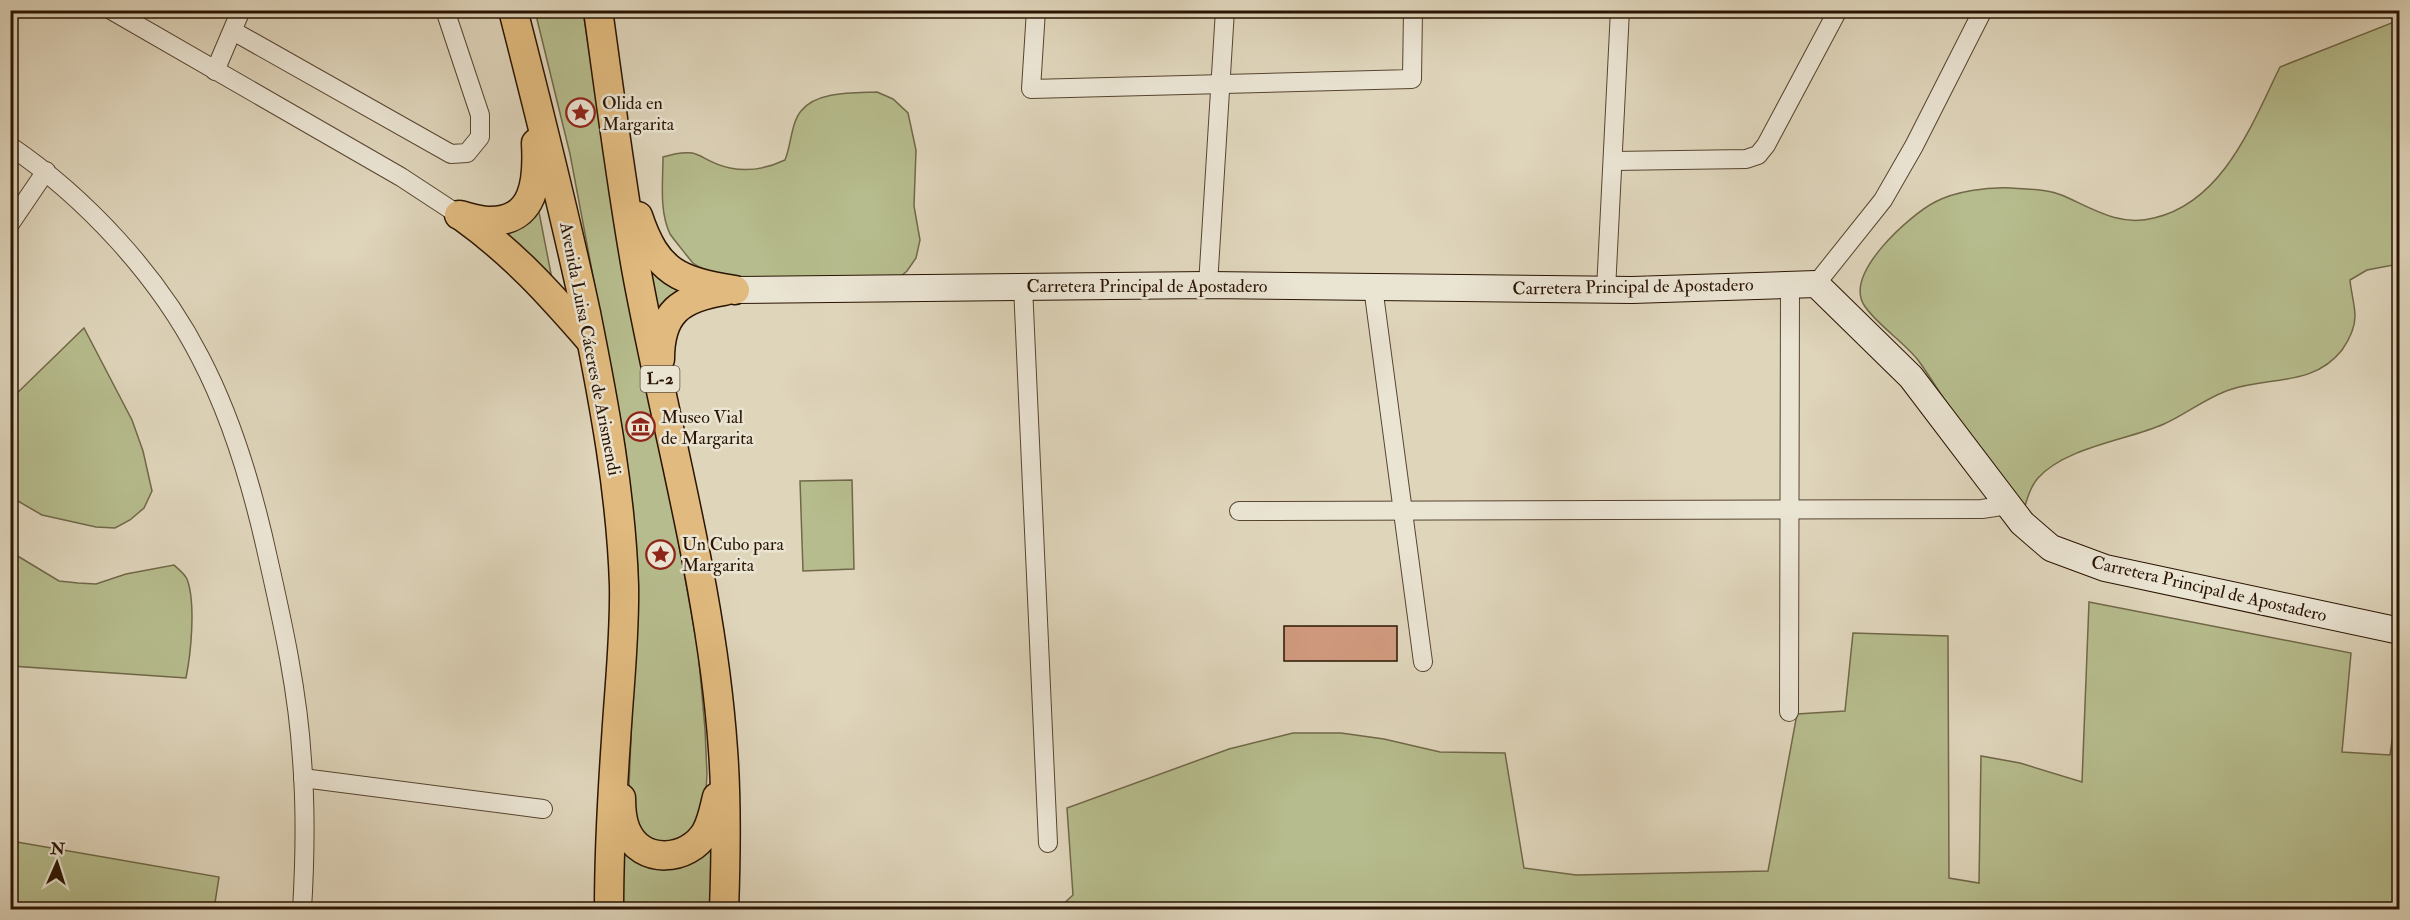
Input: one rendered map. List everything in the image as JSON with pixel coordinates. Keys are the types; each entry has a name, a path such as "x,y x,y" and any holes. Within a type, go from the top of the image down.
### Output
{"main road":[{"name":"Avenida Luisa Cáceres de Arismendi","path":"513,10 561,198 592,342 609,430 621,540 624,587 623,640 609,832 609,909"},
{"name":"L-2","path":"598,10 636,269 691,533 712,654 723,748 724,909"},
{"path":"459,215 487,221 505,219 524,206 534,191 537,162 534,92"},
{"path":"620,167 641,226 664,266 696,284 735,290"},
{"path":"459,215 494,239 524,266 592,342"},
{"path":"660,382 660,347 669,317 681,303 702,295 735,290"},
{"path":"615,742 621,806 626,830 637,845 652,854 668,857 682,854 696,846 706,832 715,806 723,748"}],"street":[{"path":"111,10 401,177 459,215"},
{"path":"215,71 241,10"},
{"path":"233,31 451,154 467,153 480,137 480,115 445,10"},
{"path":"1036,10 1031,89 1412,79 1413,10"},
{"path":"1208,285 1225,10"},
{"path":"1606,290 1620,10"},
{"path":"1613,161 1746,159 1758,155 1766,146 1838,10"},
{"path":"1816,284 1883,200 1914,146 1983,10"},
{"path":"10,146 46,171 141,267 175,314 200,357 230,423 255,501 279,604 296,700 303,778 306,852 302,909"},
{"path":"10,224 46,171"},
{"name":"Carretera Principal de Apostadero","path":"735,290 1208,285 1606,290 1816,284 1911,377 2022,523 2051,548 2105,568 2400,631"},
{"path":"1789,712 1790,285"},
{"path":"1023,286 1048,843"},
{"path":"1372,287 1423,662"},
{"path":"1239,511 1982,509 2008,505"},
{"path":"303,778 543,809"}],"green space":[{"name":"Museo Vial de Margarita","path":"535,11 583,11 607,169 654,407 698,650 707,774 705,806 694,837 649,844 630,810 638,570 625,446 570,154"},
{"path":"2399,20 2399,264 2367,270 2350,280 2355,320 2351,334 2342,350 2318,370 2290,379 2229,390 2164,424 2098,445 2064,459 2050,467 2038,478 2025,506 1983,458 1918,360 1875,319 1864,305 1860,292 1863,277 1883,246 1911,219 1935,202 1962,192 1982,189 2011,188 2051,192 2107,215 2130,220 2154,218 2178,209 2199,196 2232,158 2246,136 2280,67"},
{"path":"877,92 893,99 908,113 916,150 914,206 920,240 916,258 907,271 894,282 789,281 731,276 709,271 693,263 670,234 664,216 663,157 693,153 719,165 737,169 772,165 785,160 795,122 808,104 836,94"},
{"path":"538,207 552,279 489,229"},
{"path":"654,273 691,289 660,309 657,306 651,276"},
{"path":"84,328 132,420 143,451 152,491 144,508 130,520 115,528 96,527 42,515 11,497 11,399"},
{"path":"852,480 854,569 803,571 800,481"},
{"path":"11,552 59,581 78,583 96,584 126,574 174,565 187,579 190,589 191,642 186,678 11,666"},
{"path":"2089,602 2351,653 2342,752 2390,755 2399,692 2399,909 1057,910 1073,895 1067,808 1229,749 1293,733 1341,733 1384,739 1440,752 1505,753 1524,868 1576,875 1768,871 1797,714 1845,711 1853,633 1948,636 1949,878 1979,883 1981,756 2020,763 2082,782"},
{"path":"11,841 219,877 214,909 11,909"},
{"path":"713,846 714,909 617,910 618,850"}],"building":[{"path":"1284,626 1397,626 1397,661 1284,661"}],"place":[{"name":"Olida en Margarita","path":"581,113"},
{"name":"Museo Vial de Margarita","path":"640,427"},
{"name":"Un Cubo para Margarita","path":"661,554"}]}
